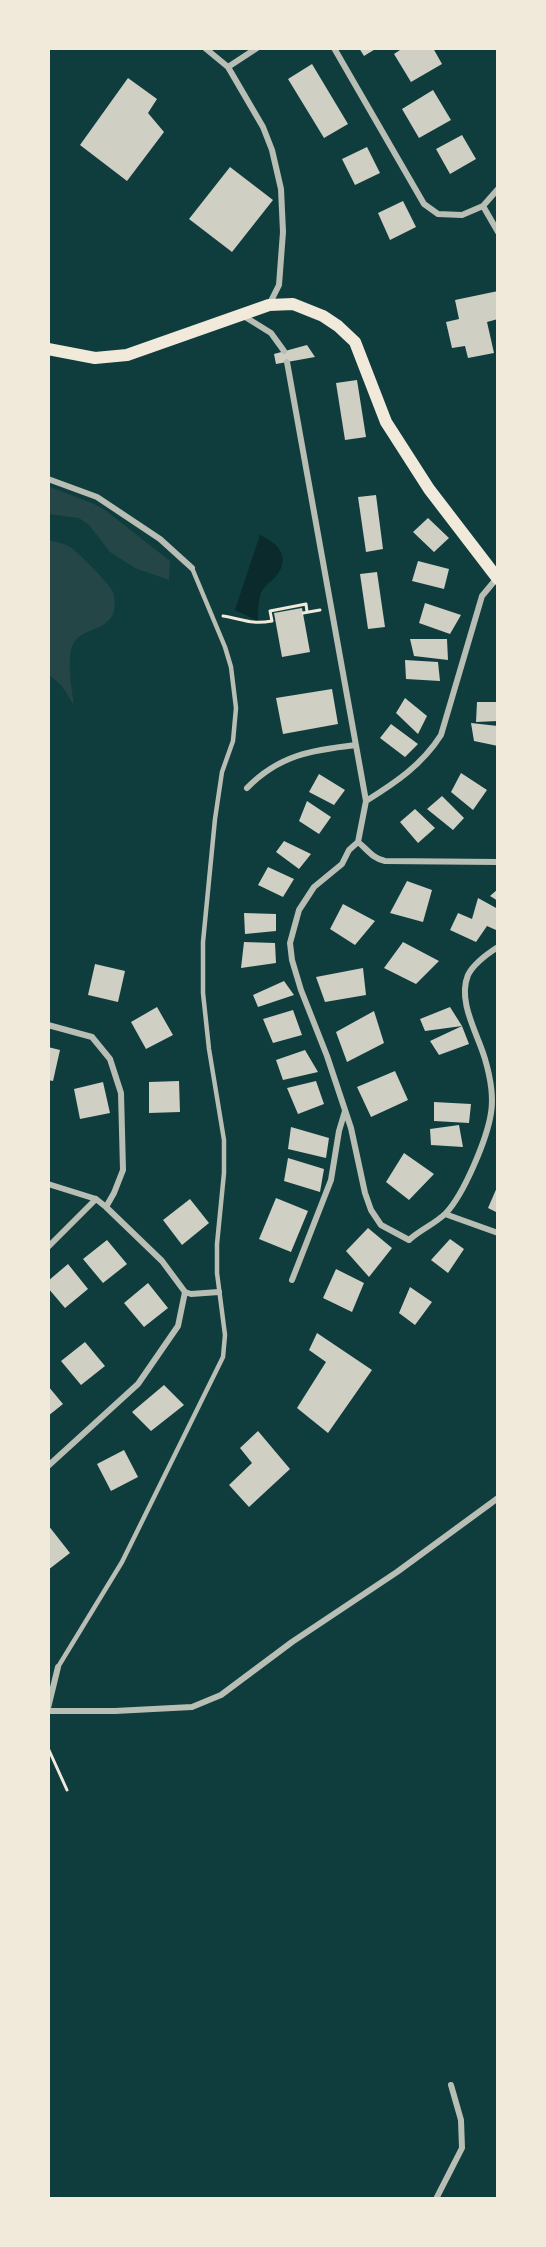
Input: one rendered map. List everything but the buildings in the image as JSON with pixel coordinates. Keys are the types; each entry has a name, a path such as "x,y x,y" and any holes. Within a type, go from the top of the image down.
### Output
{"main road":[{"path":"48,349 95,358 127,355 241,315 254,308 268,305 293,304 323,316 355,342 386,422 429,489 497,578"}],"street":[{"path":"205,48 228,67 263,127 272,150 281,189 283,232 279,285 268,305"},
{"path":"228,67 257,48"},
{"path":"334,48 424,204 438,214 462,215 483,206 498,189"},
{"path":"483,206 498,232"},
{"path":"241,315 271,333 284,351"},
{"path":"287,362 366,801 358,842 349,850 342,864 314,888 299,910 290,943 292,960 345,1110 371,1210 381,1225 409,1240 445,1214 455,1202 484,1138 491,1114 492,1097 489,1075 465,996 468,976 476,964 498,947"},
{"path":"48,479 97,497 160,539 192,568"},
{"path":"366,801 395,783 413,768 429,753 441,735 482,596 497,578"},
{"path":"248,788 258,777 303,753 332,747 356,746"},
{"path":"358,842 375,858 385,861 498,862"},
{"path":"48,1025 92,1037 110,1059 122,1093 123,1170 106,1207"},
{"path":"292,1280 332,1180 339,1131 345,1110"},
{"path":"48,1184 96,1199 162,1262 185,1292 190,1294 219,1293"},
{"path":"48,1247 96,1199"},
{"path":"445,1214 498,1233"},
{"path":"48,1466 138,1384 178,1326 185,1292"},
{"path":"58,1667 48,1710 115,1711 192,1707 221,1695 292,1642 397,1572 498,1498"},
{"path":"436,2199 462,2148 461,2120 451,2085"}],"lane":[{"path":"58,1667 122,1562 223,1357 225,1335 219,1293 217,1244 223,1183 224,1140 209,1049 203,993 203,942 215,819 222,772 233,741 236,708 231,667 225,647 192,568"}],"path":[{"path":"222,615 250,623 259,623 272,621 270,610 306,604 305,612 331,608"},
{"path":"48,1748 67,1790"}],"shaded area":[{"path":"48,486 105,510 170,561 169,580 135,568 110,552 89,525 79,518 48,514"},
{"path":"260,535 277,546 283,562 277,575 261,593 258,621 235,610"},
{"path":"48,540 65,544 73,549 105,581 114,596 114,610 108,621 83,634 72,647 70,672 74,705 62,686 48,674"}]}
